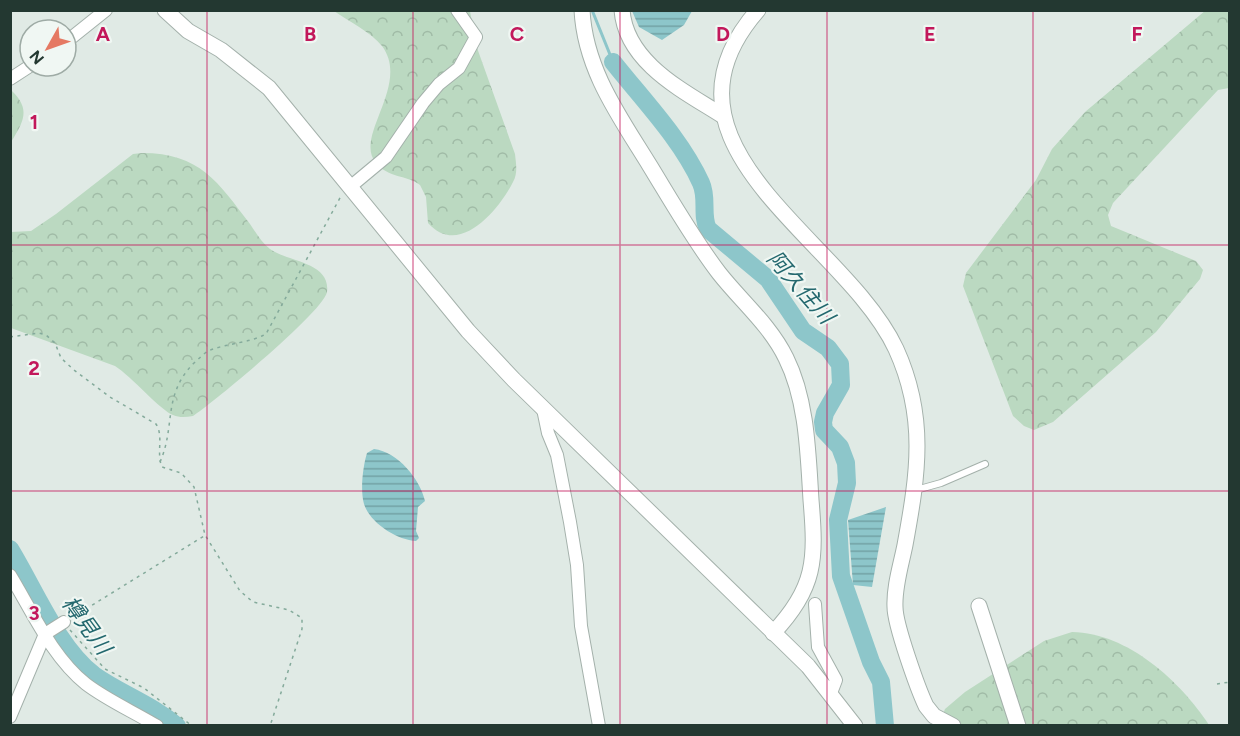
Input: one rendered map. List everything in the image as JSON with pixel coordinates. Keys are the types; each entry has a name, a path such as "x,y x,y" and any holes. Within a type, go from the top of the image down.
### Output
{"street":[{"path":"78,32 106,10"},
{"path":"165,10 188,31 221,50 268,88 468,331 543,409 773,633 831,693 850,722"},
{"path":"350,187 386,156 423,104 459,68 476,37 457,10"},
{"path":"582,10 585,42 601,87 701,249 771,332 788,360 797,385 804,430 814,546 807,584 799,603 773,633"},
{"path":"622,10 623,25 628,39 646,61 663,77 723,116"},
{"path":"758,10 746,25 730,54 722,86 723,116 729,138 745,168 859,294 879,320 896,348 916,413 919,461 894,610 926,706 934,716 953,726"},
{"path":"543,409 548,433 557,455 570,522 577,564 581,626 599,726"},
{"path":"10,574 48,633 87,685 157,726"},
{"path":"815,604 818,647 836,680 831,693"},
{"path":"979,606 1018,726"},
{"path":"10,717 48,633 64,622"}],"lane":[{"path":"915,491 941,483 985,464"}],"path":[{"path":"160,463 174,394 182,376 205,353 234,342 257,339 266,334 340,198 350,187"},
{"path":"10,337 39,333 46,335 56,343 61,358 74,370 111,398 153,422 159,428 157,450 160,463 164,470 181,473 194,488 205,535 240,591 253,602 289,610 302,618 302,629 270,726"},
{"path":"192,726 144,688 105,669 64,622 205,535"},
{"path":"1217,684 1230,682"}],"green space":[{"path":"1206,10 1229,11 1229,88 1218,90 1113,203 1108,215 1111,226 1196,261 1203,270 1200,279 1156,332 1053,422 1034,430 1024,426 1013,416 963,286 966,273 1036,180 1052,149 1085,112"},
{"path":"334,11 470,11 476,45 515,154 516,168 515,179 507,193 488,217 477,226 465,233 452,235 440,232 428,223 426,197 420,185 386,171 376,163 371,152 371,139 387,93 390,77 389,61 382,46 366,31"},
{"path":"11,90 21,103 23,115 11,142"},
{"path":"133,154 179,158 206,173 228,195 267,247 307,264 322,274 326,282 327,292 308,318 222,394 193,416 178,417 168,412 115,366 11,328 11,232 31,231"},
{"path":"1072,632 1093,634 1113,641 1151,662 1183,692 1209,725 938,726 945,709 965,692 1044,641"}],"water":[{"path":"632,11 692,11 684,25 662,40 639,27"},
{"path":"374,449 383,451 399,461 418,484 425,501 418,507 416,531 419,538 416,541 393,534 378,524 367,511 363,498 363,471 367,453"},
{"path":"886,507 872,587 853,585 848,520"}],"waterway":[{"name":"阿久住川","path":"592,10 613,62"},
{"name":"阿久住川","path":"613,62 661,120 693,167 703,189 708,229 768,279 803,331 828,348 840,364 841,385 825,413 823,422 824,430 840,447 846,463 847,483 838,520 841,576 871,662 881,682 885,726"},
{"name":"樽見川","path":"10,549 58,634 81,663 104,682 157,711 177,726"}]}
